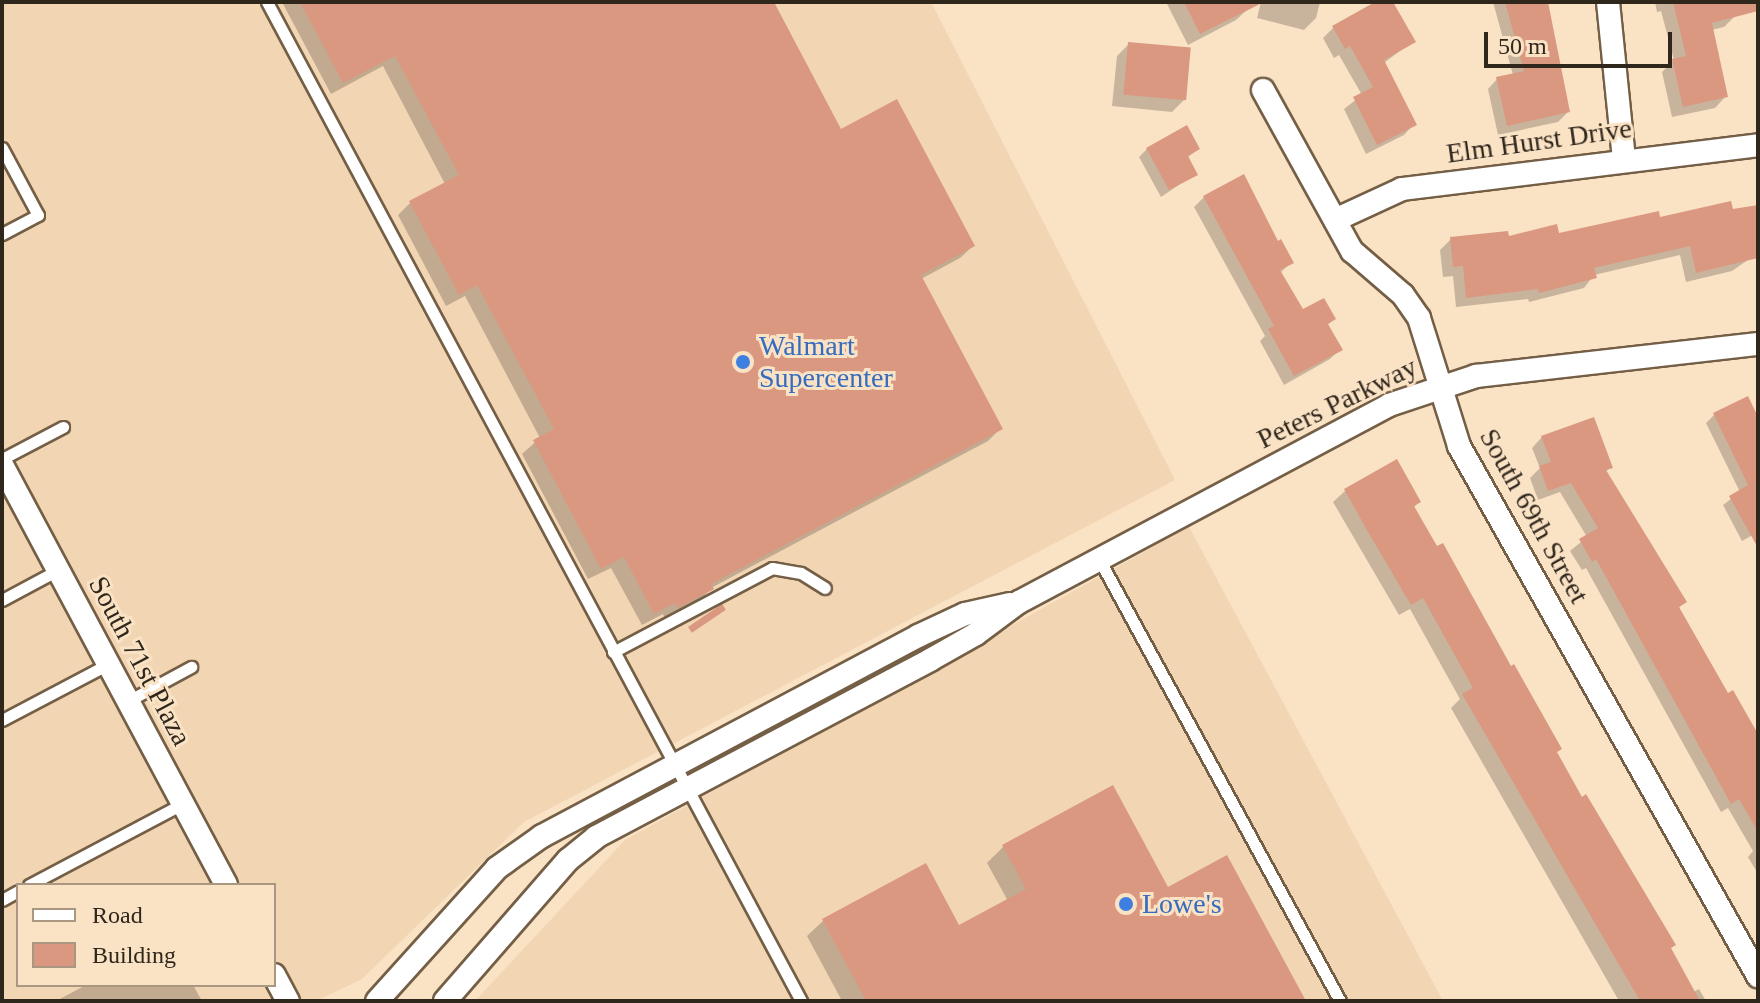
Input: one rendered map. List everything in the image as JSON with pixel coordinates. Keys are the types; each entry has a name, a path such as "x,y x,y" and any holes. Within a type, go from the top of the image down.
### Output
{"street":[{"path":"1608,2 1624,159"},
{"name":"South 69th Street","path":"1263,90 1352,251 1411,306 1426,333 1459,446 1470,468 1758,976"},
{"name":"Elm Hurst Drive","path":"1335,220 1402,189 1624,159 1758,145"},
{"name":"Peters Parkway","path":"1019,602 1389,405 1441,385 1476,376 1758,344"},
{"name":"South 71st Plaza","path":"2,462 8,491 58,570 225,883"},
{"path":"377,1001 497,868 542,836 941,625 965,614 1019,602"},
{"path":"445,1001 568,860 596,837 930,660 976,634 1019,602"},
{"path":"276,979 288,1001"}],"lane":[{"path":"267,2 801,1001"},
{"path":"2,148 38,215 2,234"},
{"path":"2,462 63,427"},
{"path":"1099,559 1340,1001"},
{"path":"613,652 772,568 801,573 825,588"},
{"path":"2,600 58,570"},
{"path":"2,720 108,664"},
{"path":"128,701 191,667"},
{"path":"33,883 182,804"}],"shaded area":[{"path":"2,2 931,2 1175,480 524,822 362,979 316,1001 2,1001"},
{"path":"1189,527 1443,1001 475,1001 625,840"}],"building":[{"name":"Walmart Supercenter","path":"300,2 774,2 841,129 897,99 975,246 921,275 1003,429 711,584 714,589 678,608 675,603 654,614 624,557 601,569 533,440 554,429 477,285 459,295 409,201 459,175 395,56 343,83"},
{"path":"1184,2 1264,2 1200,34"},
{"path":"1375,2 1393,2 1416,42 1384,60 1417,125 1377,145 1353,97 1373,87 1350,46 1345,49 1332,26"},
{"path":"1505,2 1548,2 1570,112 1507,126 1496,77 1524,71"},
{"path":"1673,2 1758,2 1758,11 1712,23 1728,97 1683,107 1672,59 1686,56"},
{"path":"1128,42 1191,47 1186,100 1123,95"},
{"path":"1187,125 1200,149 1188,156 1198,175 1169,190 1146,148"},
{"path":"1244,174 1278,241 1281,239 1294,263 1280,270 1303,309 1324,298 1336,319 1328,324 1343,350 1294,376 1268,329 1274,326 1203,196"},
{"path":"1731,201 1733,209 1758,205 1758,258 1696,273 1690,246 1594,268 1597,278 1539,293 1538,289 1466,298 1463,266 1453,267 1450,237 1508,231 1509,236 1557,224 1559,233 1659,211 1660,217"},
{"path":"1748,396 1758,417 1758,548 1729,496 1748,485 1713,413"},
{"path":"1594,417 1613,468 1606,470 1687,602 1679,607 1728,693 1733,690 1758,734 1758,832 1739,799 1731,804 1596,559 1592,562 1579,539 1598,528 1571,483 1548,491 1539,466 1551,462 1541,436"},
{"path":"1397,459 1421,502 1414,506 1437,546 1443,543 1511,666 1514,664 1562,749 1557,752 1582,797 1586,794 1676,945 1671,948 1700,1001 1640,1001 1462,694 1473,688 1423,598 1411,605 1368,532 1344,489"},
{"path":"722,604 726,610 692,633 688,627"},
{"name":"Lowe's","path":"1113,785 1168,887 1227,855 1306,1001 866,1001 822,919 926,863 959,925 1026,889 1002,845"}],"place":[{"name":"Walmart Supercenter","path":"743,362"},
{"name":"Lowe's","path":"1126,904"}]}
